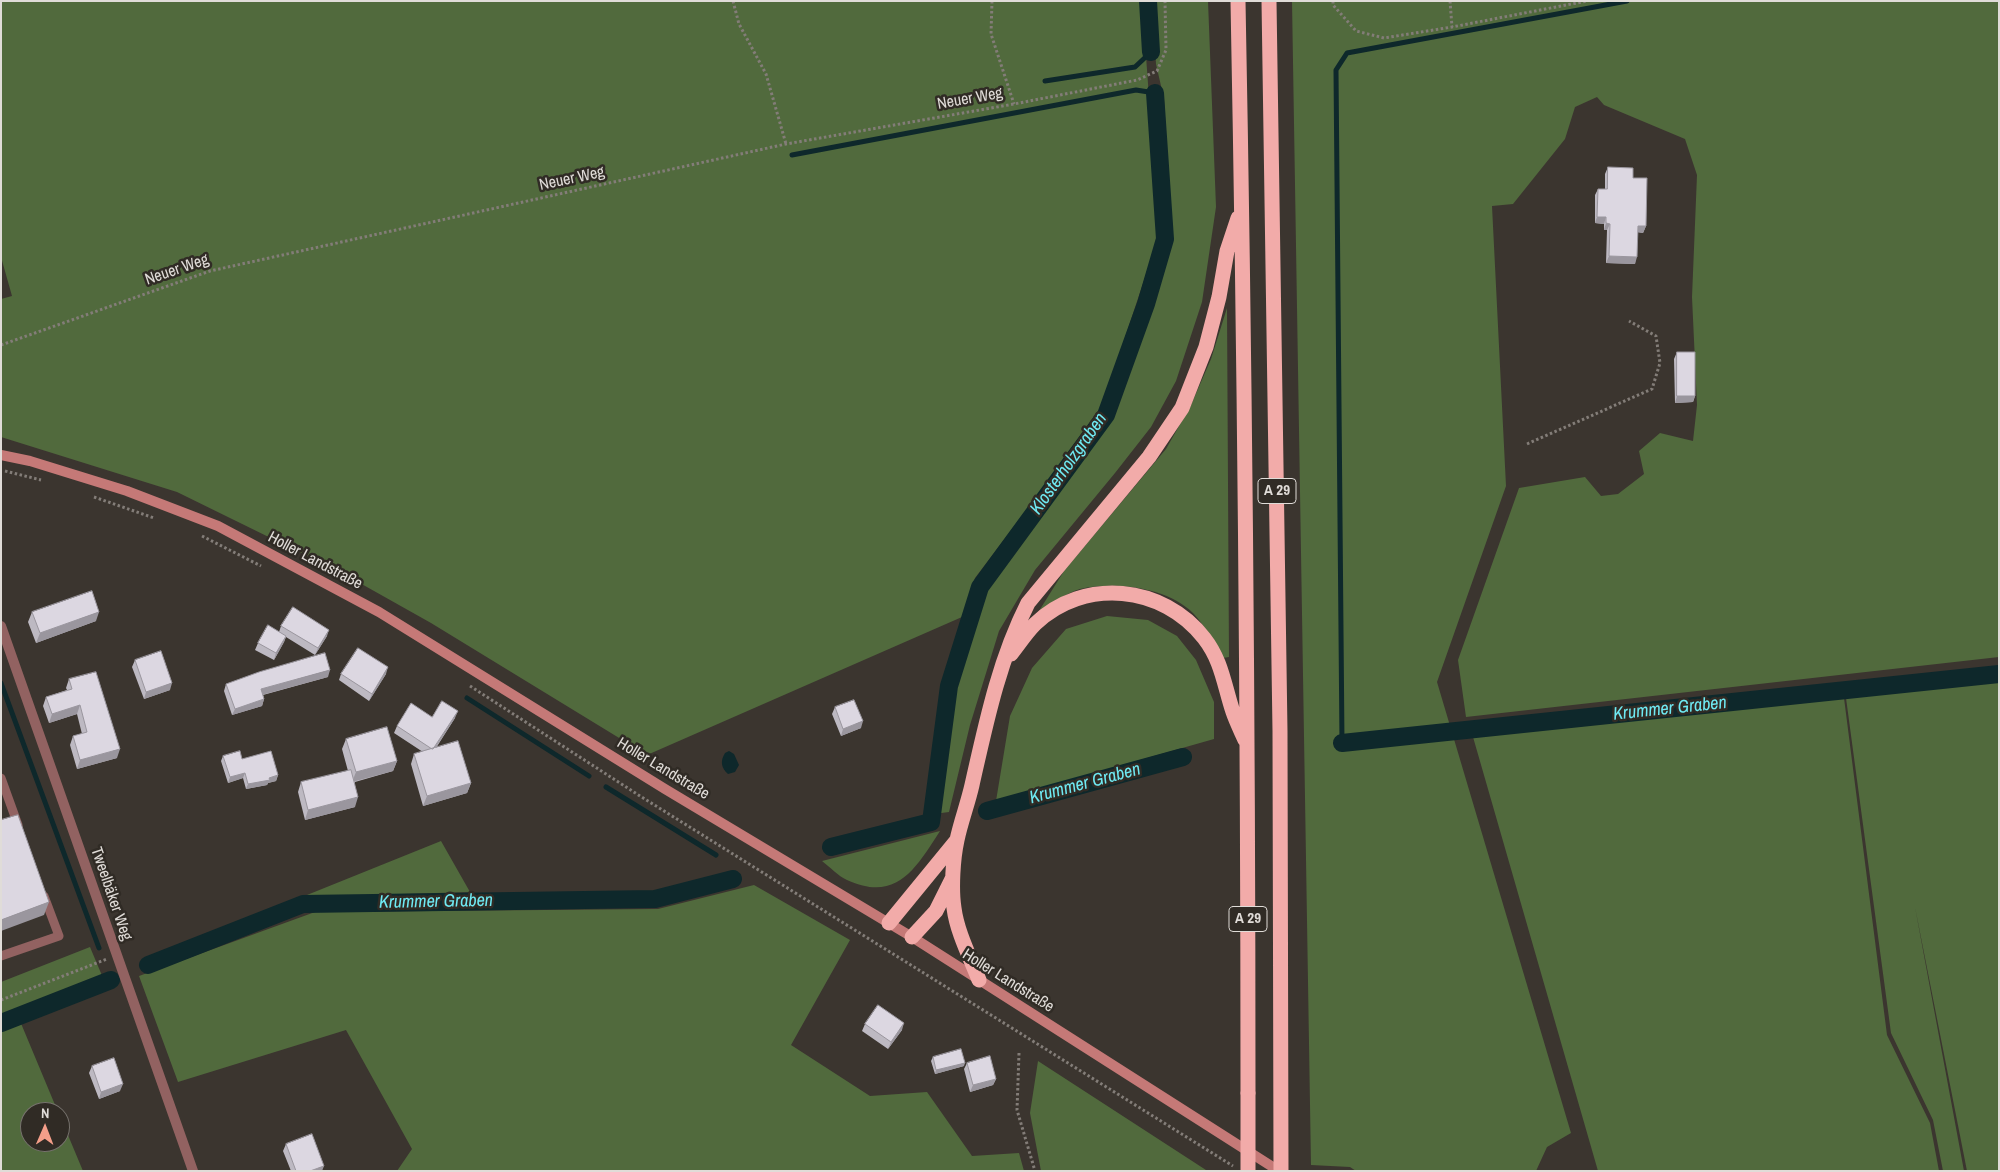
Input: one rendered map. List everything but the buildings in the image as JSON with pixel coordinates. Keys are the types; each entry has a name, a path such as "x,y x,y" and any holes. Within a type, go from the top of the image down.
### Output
{"highway":[{"name":"A 29","path":"1238,1 1248,746 1248,1171"},
{"name":"A 29","path":"1270,1 1280,732 1280,1171"},
{"path":"979,980 954,909 956,840 965,814 992,699 1003,665 1028,603 1149,457 1182,408 1206,347 1220,297 1227,252 1242,205"},
{"path":"1003,665 1035,624 1075,599 1094,594 1114,592 1136,594 1157,602 1176,613 1204,637 1223,674 1233,712 1248,746"},
{"path":"889,923 956,840"},
{"path":"912,937 936,911 954,876"}],"main road":[{"name":"Holler Landstraße","path":"1,455 30,461 127,491 218,526 379,612 665,789 912,937 1280,1171"}],"street":[{"name":"Tweelbäker Weg","path":"1,626 193,1171"}],"lane":[{"path":"1,778 21,832"},
{"path":"1,956 59,936 41,886"}],"path":[{"path":"733,1 739,24 766,74 786,144"},
{"path":"992,1 991,34 1014,104"},
{"name":"Neuer Weg","path":"1,346 210,271 786,144 1014,104 1137,80 1157,71 1166,50 1165,1"},
{"path":"1332,1 1332,5 1356,30 1384,38 1587,1"},
{"path":"1450,1 1452,27"},
{"path":"1527,444 1652,388 1660,363 1656,336 1629,321"},
{"path":"1,470 45,481"},
{"path":"90,495 156,518"},
{"path":"194,532 265,568"},
{"path":"465,683 640,796 1240,1171"},
{"path":"1,1000 117,956"},
{"path":"1019,1053 1017,1110 1035,1171"}],"green space":[{"path":"1,1 1142,1 1159,235 1100,413 975,578 962,617 647,755 431,623 342,573 177,492 1,437 1,299 12,296 1,257"},
{"path":"1152,1 1208,1 1216,207 1202,302 1176,381 1151,427 1035,570 999,631 970,725 949,812 934,814 954,688 988,588 1114,416 1172,242 1164,99 1156,64"},
{"path":"1292,1 1999,1 1999,657 1466,717 1458,660 1519,488 1585,477 1601,496 1618,494 1644,474 1639,451 1660,433 1693,441 1697,405 1692,297 1697,175 1685,139 1604,105 1597,97 1575,107 1565,139 1513,204 1492,206 1506,486 1437,682 1571,1133 1547,1147 1536,1171 1356,1171 1350,1167 1311,1165"},
{"path":"1227,308 1229,657 1223,658 1206,629 1193,613 1182,604 1169,597 1140,588 1109,586 1080,589 1039,611 1064,571 1166,449 1191,405 1211,359"},
{"path":"1107,616 1148,620 1177,636 1196,660 1214,702 1214,739 996,801 1010,716 1032,668 1066,629"},
{"path":"1999,681 1999,1171 1967,1171 1915,907 1964,1171 1943,1171 1933,1120 1891,1033 1846,698"},
{"path":"1844,698 1887,1035 1930,1123 1939,1171 1598,1171 1473,737"},
{"path":"940,831 913,869 903,878 892,884 879,887 864,886 847,880 822,861"},
{"path":"441,841 470,892 302,897"},
{"path":"754,885 850,940 791,1045 870,1096 927,1092 972,1156 1019,1153 1024,1171 397,1171 412,1149 346,1030 178,1082 139,976 315,912 658,909"},
{"path":"90,947 103,978 1,1015 1,982"},
{"path":"20,1021 54,1102 20,1102 20,1152 70,1152 70,1140 83,1171 1,1171 1,1028"},
{"path":"1038,1061 1206,1171 1041,1171 1030,1113"}],"water":[{"path":"729,751 734,754 739,765 735,772 728,774 722,764 722,759 725,753"}],"waterway":[{"name":"Klosterholzgraben","path":"1148,1 1151,52"},
{"path":"1342,743 1336,70 1347,53 1627,1"},
{"path":"1045,81 1135,67 1151,52"},
{"path":"792,155 1136,90 1155,93"},
{"name":"Klosterholzgraben","path":"831,847 931,822 949,686 980,587 1106,415 1146,304 1165,239 1155,93"},
{"name":"Krummer Graben","path":"1342,743 1999,674"},
{"path":"1,683 99,948"},
{"path":"467,698 589,776"},
{"name":"Krummer Graben","path":"987,811 1183,757"},
{"path":"606,787 716,855"},
{"name":"Krummer Graben","path":"148,965 303,904 655,899 733,879"},
{"name":"Krummer Graben","path":"1,1023 111,980"}]}
